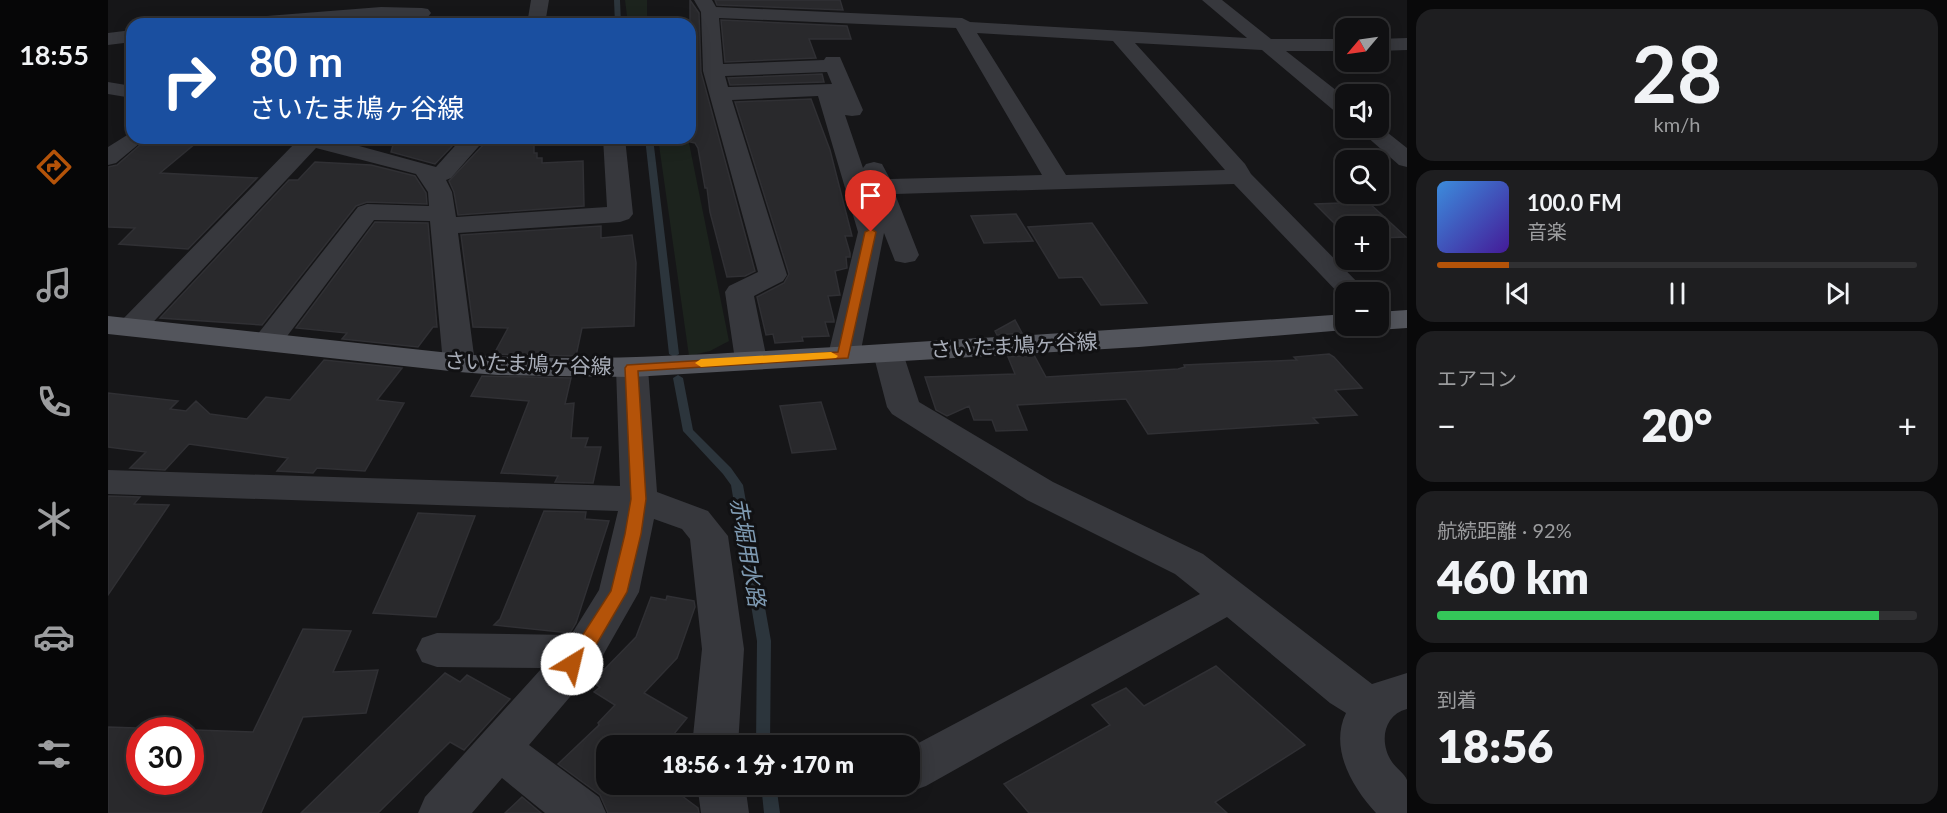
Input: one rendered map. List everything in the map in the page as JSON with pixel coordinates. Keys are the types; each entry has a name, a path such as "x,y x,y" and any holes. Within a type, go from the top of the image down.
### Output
{"main road":[{"name":"さいたま鳩ヶ谷線","path":"115,326 459,363 632,368 1335,324"}],"street":[{"path":"537,18 540,0"},
{"path":"864,0 879,19"},
{"path":"1211,0 1335,101"},
{"path":"751,360 739,292 773,275 712,70 706,6 790,17 962,23 1059,183"},
{"path":"229,16 347,8 422,12"},
{"path":"964,27 1266,45 1335,45"},
{"path":"1118,36 1237,169 1240,177 1343,282"},
{"path":"108,39 126,37"},
{"path":"1389,45 1407,44"},
{"path":"712,70 834,63 905,255"},
{"path":"108,88 126,91"},
{"path":"721,94 826,89 871,232 844,355"},
{"path":"1389,129 1398,129"},
{"path":"1380,138 1407,160"},
{"path":"108,158 127,144"},
{"path":"115,326 302,144"},
{"path":"342,144 379,148 424,169 431,175 440,192 459,363"},
{"path":"431,175 443,172 469,144"},
{"path":"268,341 367,212 444,220 620,214 614,144"},
{"path":"881,187 1240,177"},
{"path":"888,353 904,407 1040,491 1181,561 1346,690 1390,699"},
{"path":"442,813 583,652 619,592 639,499 632,368"},
{"path":"108,482 639,499 695,520 709,536 723,649 716,735"},
{"path":"920,765 1229,597"},
{"path":"437,650 583,652"},
{"path":"1390,699 1364,720 1361,736 1364,755 1374,775 1407,811"},
{"path":"499,749 582,813"},
{"path":"723,795 725,813"}],"shaded area":[{"path":"625,0 647,0 648,18 627,18"},
{"path":"659,144 689,144 729,341 710,351 689,356"}],"building":[{"path":"690,0 699,13 701,72 755,271 745,276 727,277 710,212 707,188 705,188 696,144 696,18 690,18"},
{"path":"715,0 840,0 843,10 717,5"},
{"path":"721,20 847,26 851,39 809,39 816,58 725,62"},
{"path":"822,74 824,82 730,85 728,78"},
{"path":"811,99 830,150 852,236 845,236 850,257 846,257 847,268 835,271 840,295 828,296 834,320 834,322 825,322 829,336 802,337 803,341 775,343 773,334 766,335 757,297 784,283 789,274 735,102"},
{"path":"141,144 195,144 160,173 257,178 188,249 119,244 135,228 108,227 108,167 117,165"},
{"path":"393,144 454,144 435,164 391,152"},
{"path":"484,144 534,144 534,153 537,153 537,158 542,158 542,163 583,161 584,206 458,215 454,192 449,181"},
{"path":"315,162 371,165 415,176 426,193 427,204 367,202 356,206 262,325 160,318 289,180 298,180"},
{"path":"1315,204 1370,204 1383,216 1335,216 1335,224"},
{"path":"1016,214 1033,241 984,243 971,216"},
{"path":"1389,221 1406,237 1389,238"},
{"path":"375,222 428,223 437,327 433,327 418,347 342,339 347,333 296,328"},
{"path":"1092,223 1147,303 1101,305 1082,277 1059,278 1028,227"},
{"path":"601,226 601,238 632,235 636,263 634,326 582,328 576,356 494,354 508,328 473,327 461,235"},
{"path":"1015,320 1022,333 997,335 995,331"},
{"path":"1329,354 1362,388 1335,390 1357,415 1313,418 1318,423 1148,434 1126,399 1017,405 1027,430 996,431 992,420 974,420 969,406 947,416 936,410 925,377 1015,374 1008,357 1034,355 1046,377 1178,369 1185,367 1184,365 1297,360 1294,357"},
{"path":"324,360 402,368 377,400 404,403 365,471 317,468 313,473 277,471 288,458 189,444 165,470 130,468 146,452 108,447 108,393 178,401 170,409 186,411 196,401 210,414 247,419 266,397 290,400"},
{"path":"482,376 571,378 565,404 574,403 571,438 588,438 585,447 601,447 593,483 555,482 558,476 501,473 529,401 471,396"},
{"path":"821,402 836,449 792,453 780,406"},
{"path":"108,496 140,497 134,504 169,505 108,595"},
{"path":"544,511 586,512 585,519 609,521 576,623 570,633 494,625 500,619"},
{"path":"418,513 475,516 436,617 373,613"},
{"path":"667,596 694,601 695,607 677,658 644,693 687,718 673,735 596,735 596,792 558,764 599,725 598,723 615,705 594,692 600,687 592,682 636,637 651,597 666,600"},
{"path":"303,629 351,631 333,672 378,670 366,713 303,717 261,813 108,813 108,727 126,728 126,795 204,795 204,730 253,732"},
{"path":"1216,666 1305,745 1215,802 1227,813 1029,813 1004,784 1110,725 1092,705 1126,688 1144,706"},
{"path":"445,673 460,682 467,675 510,699 464,750 450,742 378,813 301,813"},
{"path":"600,795 681,795 698,808 699,813 608,813"},
{"path":"522,797 541,813 505,813"}],"waterway":[{"name":"赤堀用水路","path":"617,0 618,18"},
{"name":"赤堀用水路","path":"650,144 674,354"},
{"name":"赤堀用水路","path":"678,378 688,431 727,471 737,485 764,641 763,735"},
{"name":"赤堀用水路","path":"770,795 772,813"}],"slow traffic":[{"path":"701,363 831,356"}],"route":[{"path":"572,664 583,652 619,592 633,534 639,499 632,368 844,355 871,232"}]}
